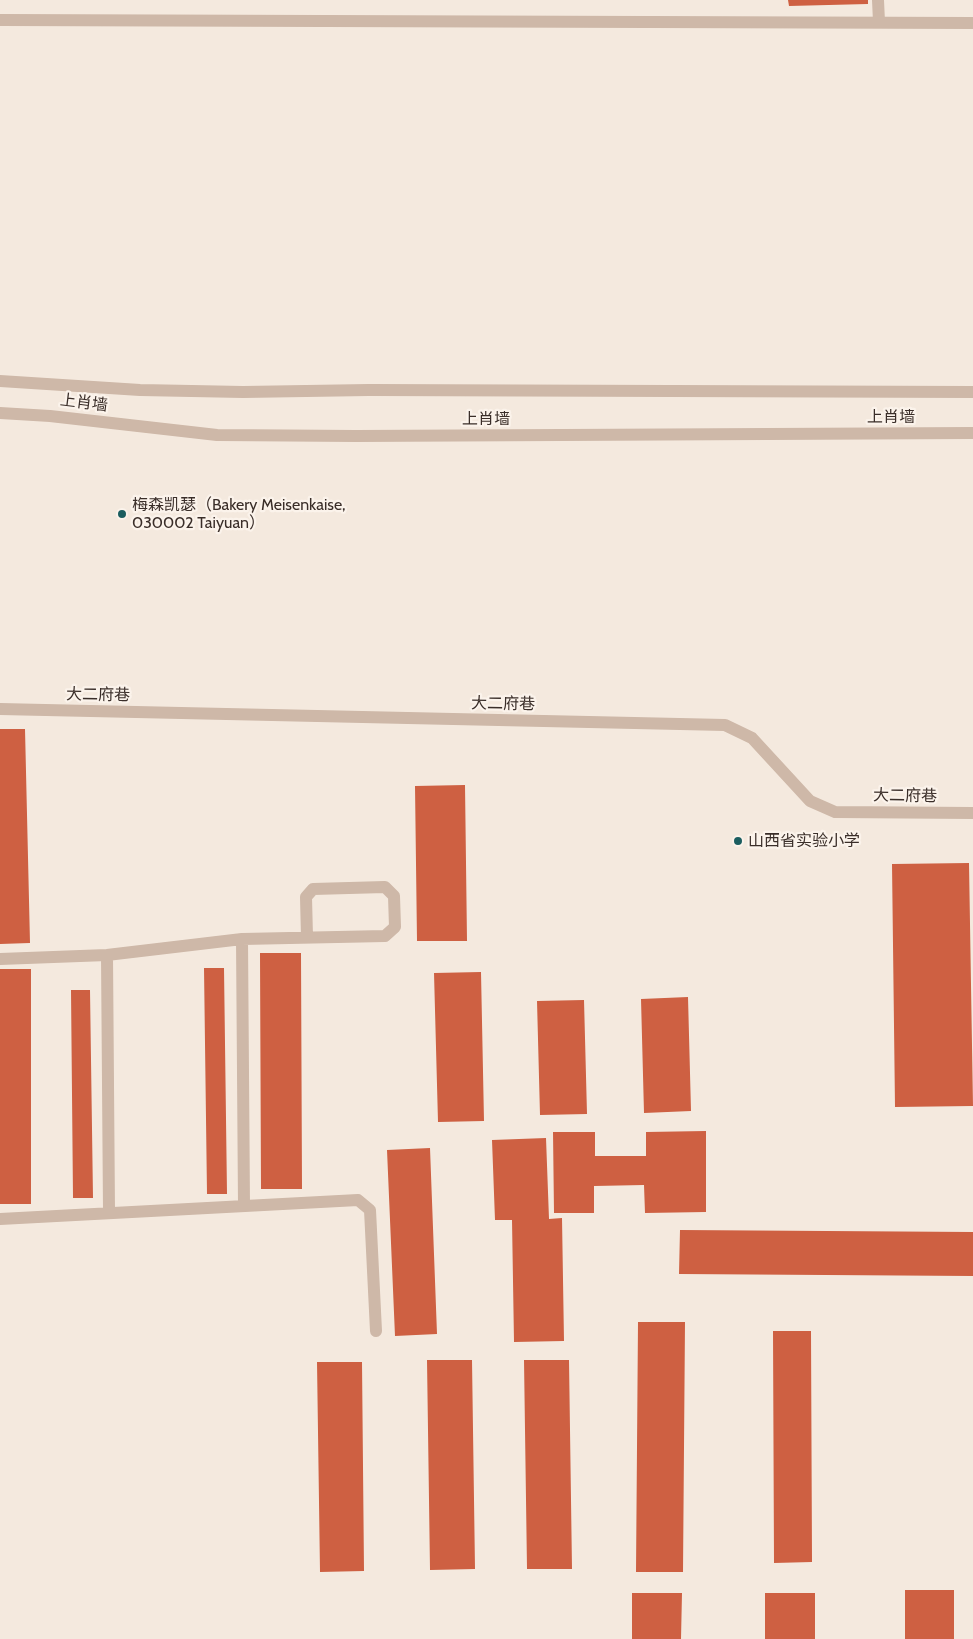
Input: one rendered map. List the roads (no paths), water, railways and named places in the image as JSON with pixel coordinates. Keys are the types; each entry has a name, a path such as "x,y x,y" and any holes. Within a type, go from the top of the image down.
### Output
{"street":[{"path":"878,0 878,22"},
{"path":"0,20 973,23"},
{"name":"上肖墙","path":"0,381 140,390 243,392 369,390 973,392"},
{"name":"上肖墙","path":"0,413 50,416 217,435 973,433"},
{"name":"大二府巷","path":"0,709 725,725 752,738 810,801 835,812 973,813"},
{"path":"0,959 107,955 242,939 385,936 395,927 394,896 385,887 313,889 306,897 307,937"},
{"path":"242,939 244,1206"},
{"path":"107,955 109,1212"},
{"path":"0,1219 358,1200 370,1210 376,1331"}],"place":[{"name":"梅森凯瑟（Bakery Meisenkaise, 030002 Taiyuan）","path":"122,514"},
{"name":"山西省实验小学","path":"738,841"}]}
